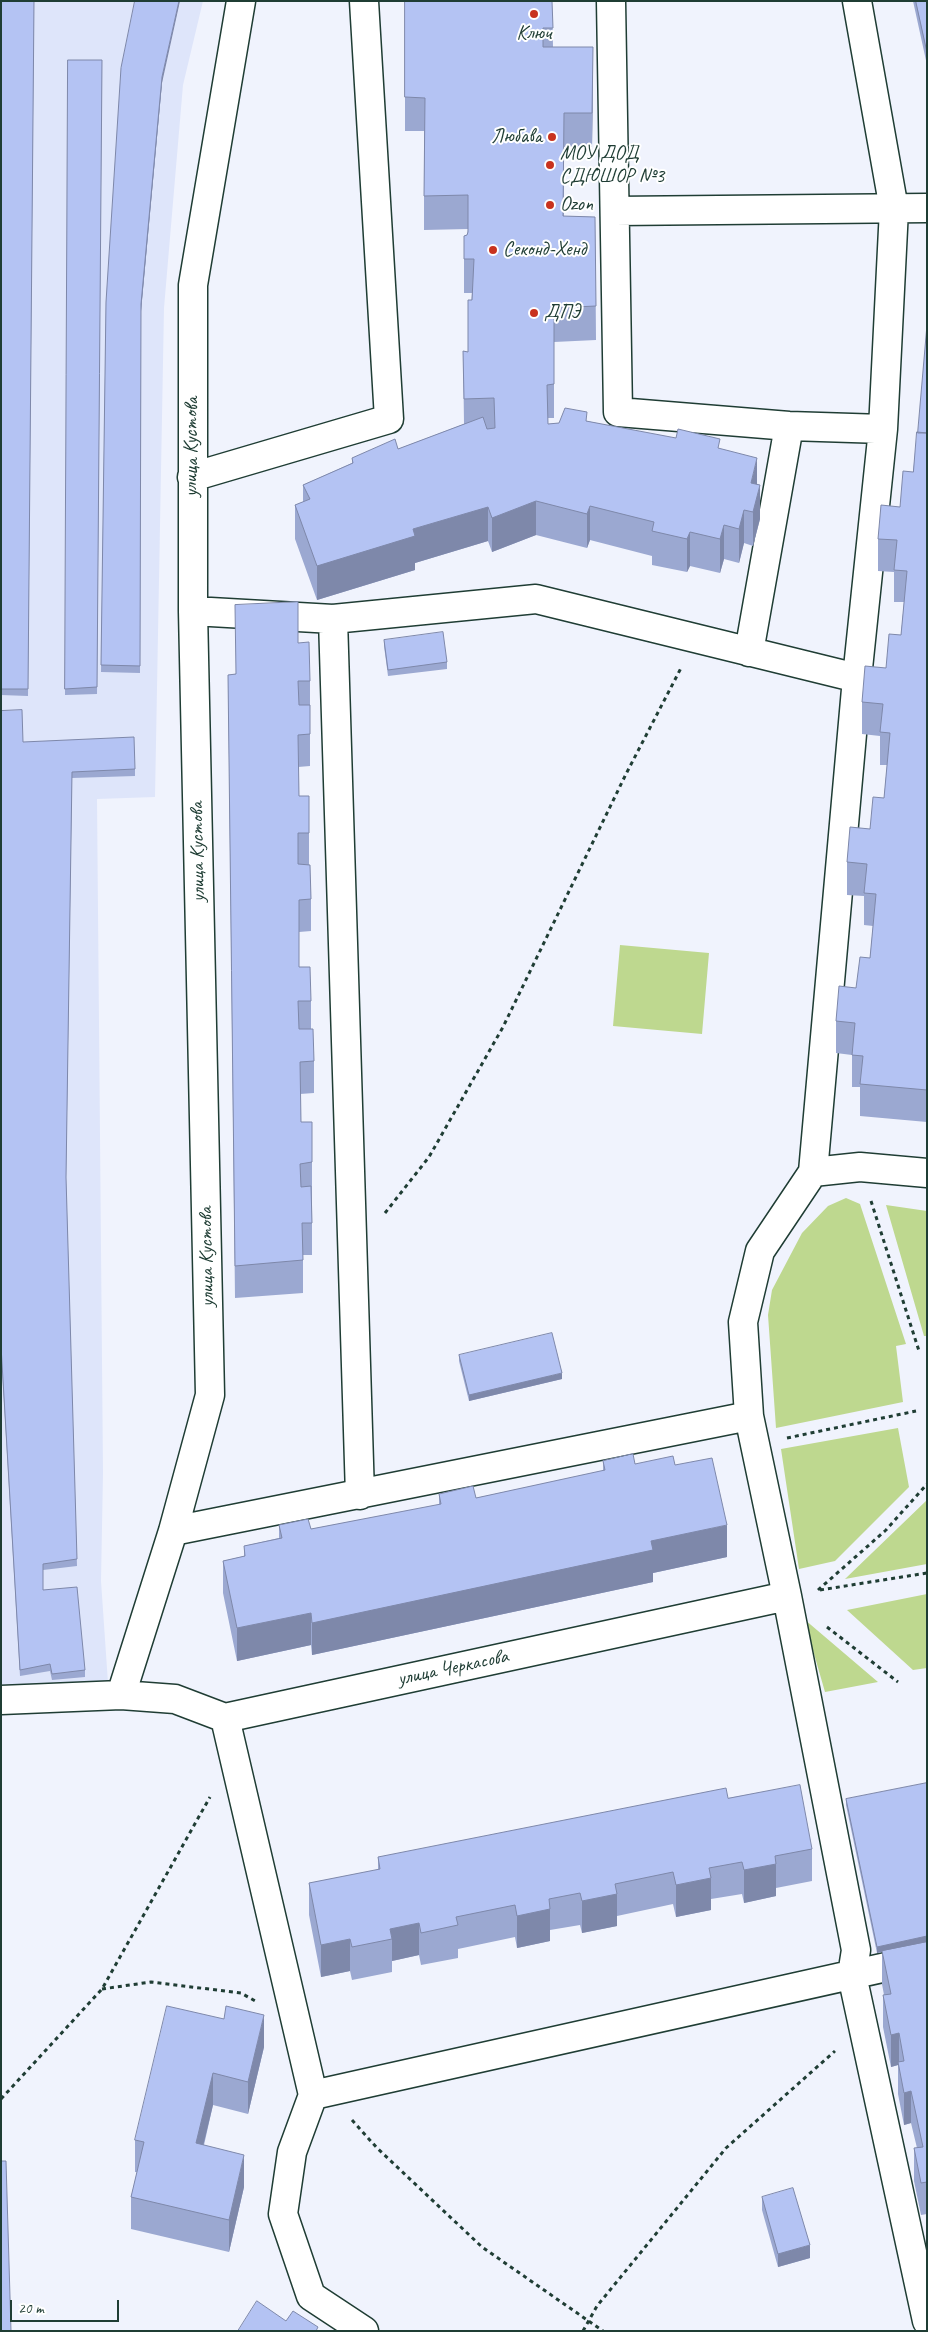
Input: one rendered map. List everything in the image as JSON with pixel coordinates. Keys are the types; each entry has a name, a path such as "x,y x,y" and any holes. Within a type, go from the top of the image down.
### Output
{"street":[{"name":"улица Кустова","path":"121,1694 173,1531 210,1395 193,611 193,285 241,1"},
{"path":"192,477 389,419 364,1"},
{"path":"611,1 618,412 789,426 883,429"},
{"path":"857,1 894,209 883,429 857,678 813,1172 760,1251 743,1322 749,1416 787,1596 856,1950 852,1975 927,2320"},
{"path":"616,211 927,208"},
{"path":"749,652 789,426"},
{"path":"193,611 333,618 536,599 857,678"},
{"path":"333,618 360,1495"},
{"path":"813,1172 860,1167 927,1173"},
{"path":"173,1531 749,1416"},
{"name":"улица Черкасова","path":"225,1718 787,1596"},
{"path":"1,1700 121,1694 175,1698 225,1718 297,2024 320,2093 292,2152 283,2214 311,2296 364,2331"},
{"path":"320,2093 927,1958"}],"path":[{"path":"353,1255 429,1157 503,1027 626,774 696,639"},
{"path":"860,1167 919,1351"},
{"path":"755,1445 916,1411"},
{"path":"817,1591 886,1530 927,1484"},
{"path":"787,1596 927,1573"},
{"path":"787,1596 898,1682"},
{"path":"1,2099 102,1989 234,1756"},
{"path":"102,1989 151,1982 241,1993 297,2024"},
{"path":"583,2331 598,2306 726,2148 863,2026"},
{"path":"320,2093 482,2247 603,2331"}],"shaded area":[{"path":"1,1 203,1 183,85 164,308 155,797 97,799 103,1473 101,1581 108,1683 1,1689"}],"green space":[{"path":"620,945 709,953 702,1034 613,1026"},
{"path":"846,1198 860,1204 906,1344 896,1346 903,1402 776,1428 768,1315 772,1290 802,1233 828,1206"},
{"path":"886,1205 927,1211 927,1336 924,1336"},
{"path":"898,1428 909,1487 835,1561 799,1569 781,1449"},
{"path":"927,1500 927,1564 845,1579"},
{"path":"927,1594 927,1668 913,1670 847,1610"},
{"path":"804,1619 878,1682 825,1692"}],"building":[{"path":"1,1 34,1 28,689 1,689"},
{"path":"135,1 179,1 162,77 141,304 140,666 101,665 106,302 121,68"},
{"name":"ДПЭ","path":"405,1 552,1 553,28 543,28 543,47 593,47 592,113 564,113 563,216 595,217 596,306 554,308 554,384 547,385 548,424 559,423 565,408 587,412 586,421 676,438 678,429 720,439 718,448 757,458 751,483 760,485 753,512 744,510 739,529 724,525 720,539 690,532 687,539 652,531 654,522 590,506 587,514 536,501 492,518 488,507 413,529 415,536 317,566 295,505 310,499 303,485 353,463 352,458 395,439 398,449 483,417 487,429 495,428 494,398 464,399 463,351 468,352 468,300 472,300 474,259 464,259 464,236 468,232 468,195 424,196 425,98 405,97"},
{"path":"916,1 927,1 927,52"},
{"path":"68,60 102,60 97,687 65,689"},
{"path":"927,325 927,433 918,433"},
{"path":"917,432 927,433 927,1090 860,1084 863,1056 852,1055 855,1023 836,1021 839,986 856,988 860,957 870,958 876,894 864,893 867,864 847,862 850,827 870,829 873,797 884,798 890,733 880,732 883,704 862,702 865,666 886,668 889,634 901,635 907,571 894,570 897,540 878,539 881,505 900,507 903,471 913,472"},
{"path":"298,602 298,643 309,642 310,681 298,681 299,705 310,705 310,734 298,735 299,796 309,796 309,833 298,833 298,864 310,865 311,899 299,900 299,967 310,967 311,1001 298,1001 299,1029 313,1029 314,1061 300,1062 301,1122 312,1122 312,1162 300,1164 301,1187 311,1186 312,1223 302,1223 303,1260 235,1266 228,675 236,674 235,605"},
{"path":"443,632 447,662 388,670 384,640"},
{"path":"22,710 23,742 134,737 135,769 72,772 66,1177 77,1559 43,1564 43,1590 77,1587 85,1670 52,1674 50,1664 20,1670 1,1346 1,711"},
{"path":"552,1333 562,1373 469,1395 459,1355"},
{"path":"633,1454 635,1464 673,1456 675,1465 712,1458 727,1525 651,1541 653,1550 312,1623 311,1613 237,1628 223,1561 245,1556 244,1546 282,1538 279,1525 308,1519 311,1529 441,1504 439,1494 473,1486 476,1498 605,1470 603,1461"},
{"path":"927,1783 927,1936 877,1947 846,1799"},
{"path":"800,1785 812,1849 775,1856 776,1864 744,1870 742,1862 709,1868 711,1878 676,1885 673,1872 615,1884 617,1894 582,1901 580,1893 549,1899 550,1909 517,1916 515,1905 456,1917 458,1925 421,1933 419,1923 390,1929 392,1939 352,1947 350,1939 321,1945 309,1883 380,1869 378,1857 726,1788 728,1798"},
{"path":"927,1942 927,2182 921,2183 914,2148 923,2147 911,2091 904,2093 898,2062 904,2061 899,2033 891,2035 883,1995 891,1994 882,1951"},
{"path":"167,2006 224,2019 226,2006 264,2015 248,2082 213,2073 196,2143 244,2155 229,2220 131,2197 144,2142 135,2140"},
{"path":"1,2161 6,2161 11,2331 1,2331"},
{"path":"793,2188 810,2245 778,2254 762,2197"},
{"path":"257,2301 286,2321 293,2311 318,2327 316,2331 238,2331"}],"place":[{"name":"Ключ","path":"534,14"},
{"name":"Любава","path":"552,137"},
{"name":"МОУ ДОД СДЮШОР №3","path":"550,165"},
{"name":"Ozon","path":"550,205"},
{"name":"Секонд-Хенд","path":"493,250"},
{"name":"ДПЭ","path":"534,313"}]}
